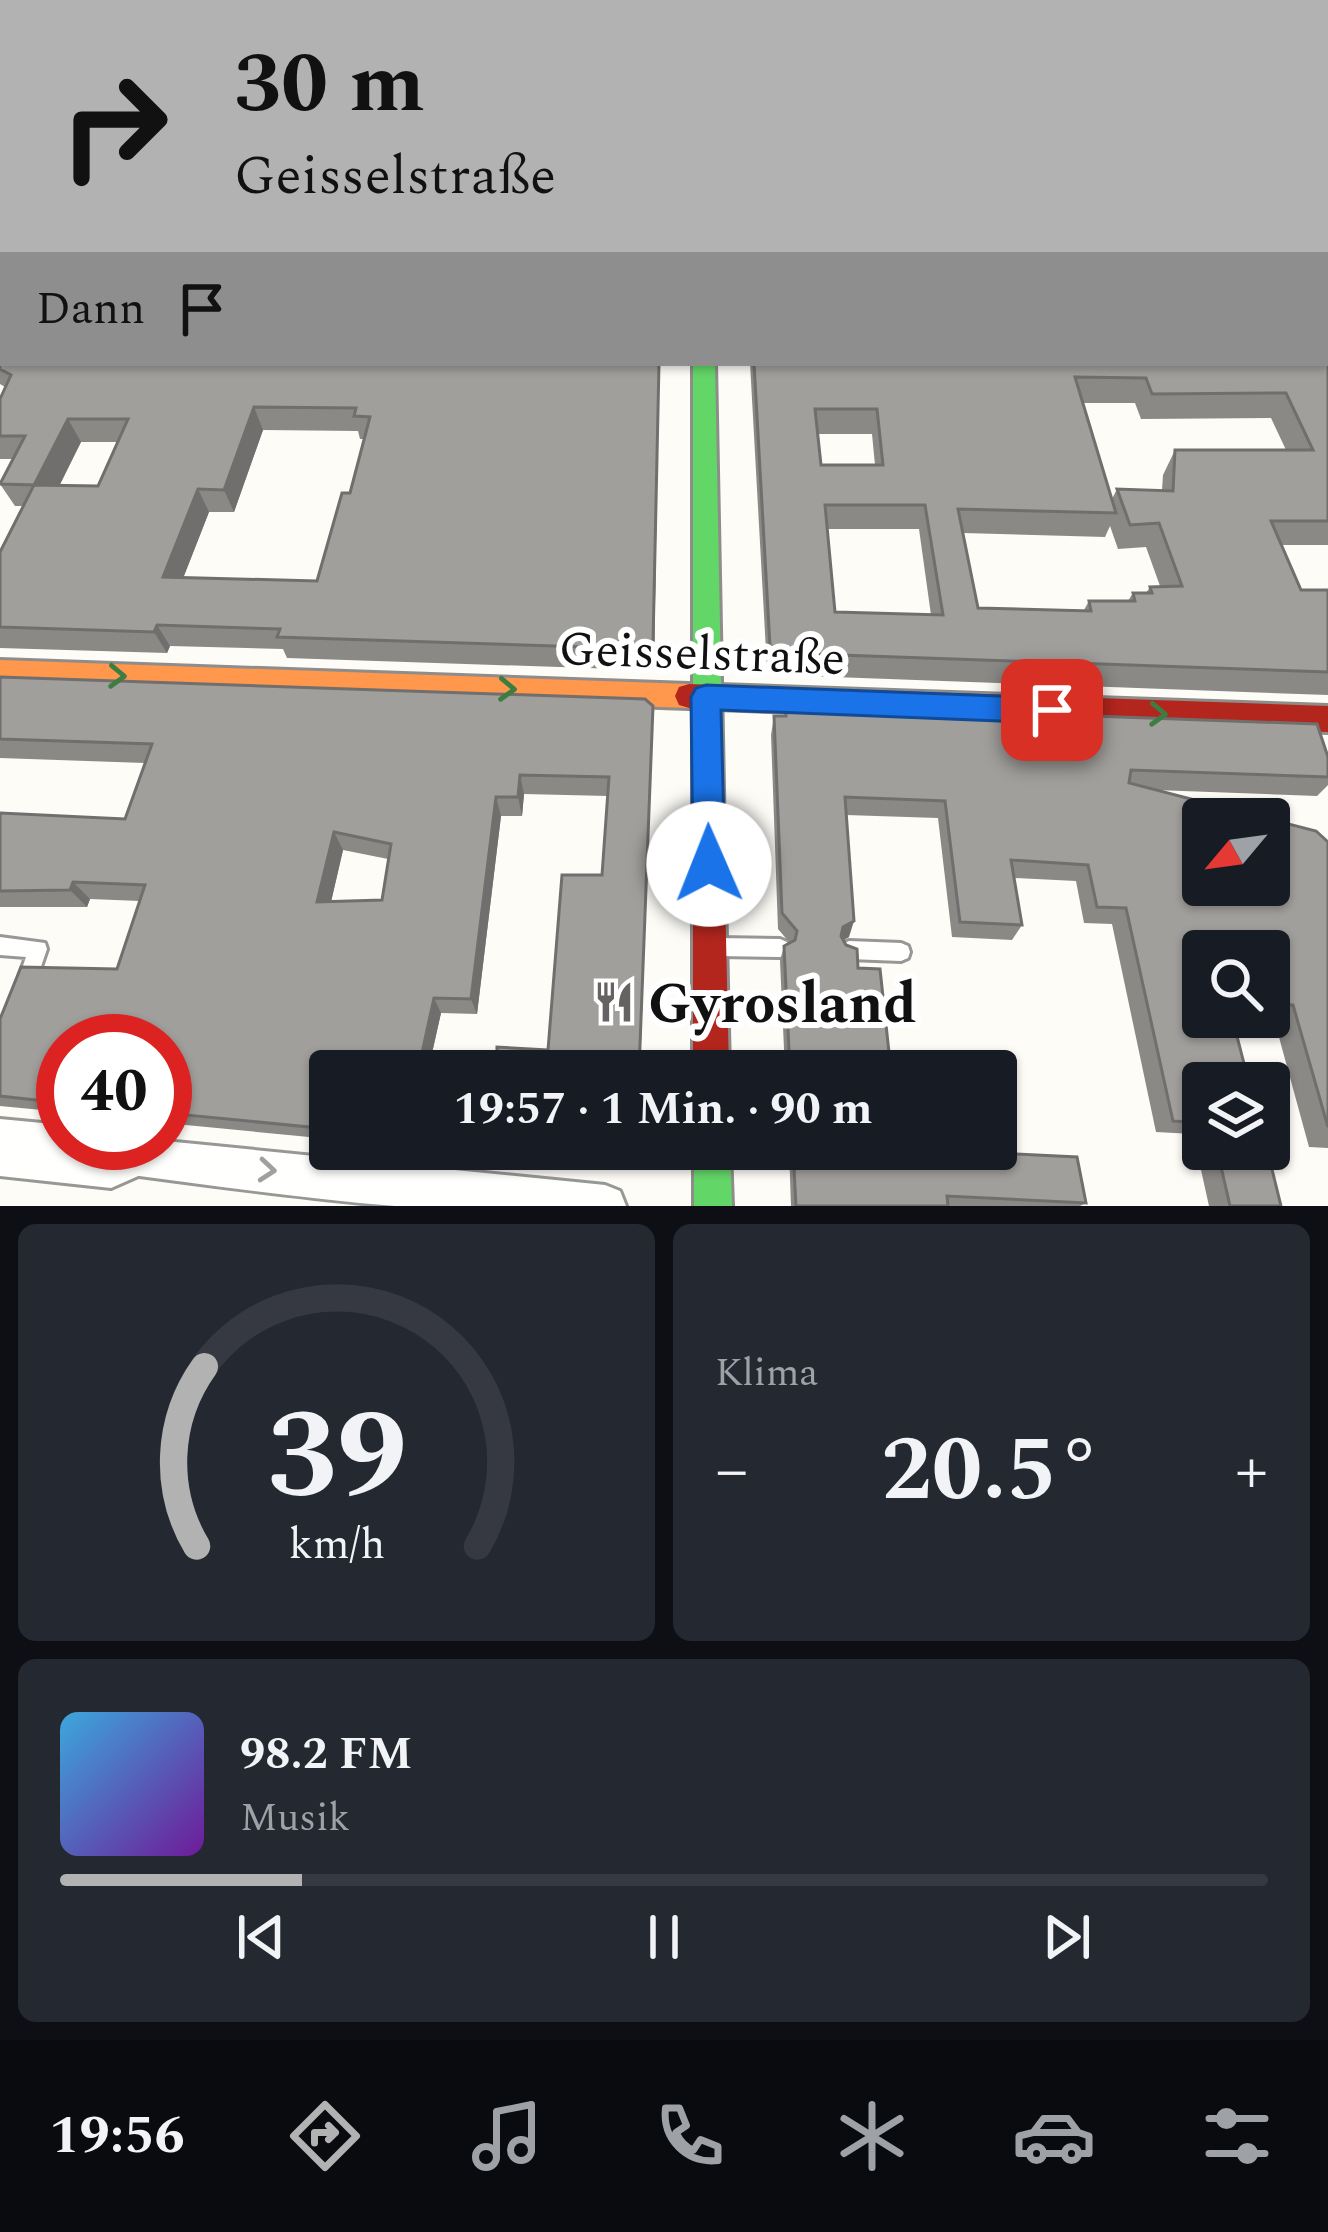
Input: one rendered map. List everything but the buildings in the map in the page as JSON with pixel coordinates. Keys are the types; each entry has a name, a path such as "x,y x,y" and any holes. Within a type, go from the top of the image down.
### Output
{"street":[{"path":"704,366 711,1050"},
{"name":"Geisselstraße","path":"0,672 1328,719"},
{"path":"0,1139 36,1144"},
{"path":"192,1165 474,1199 605,1206"},
{"path":"712,1170 712,1206"}],"lane":[{"path":"0,946 38,949 22,993"},
{"path":"710,947 780,948"},
{"path":"850,950 901,952"},
{"path":"0,1166 36,1170"},
{"path":"37,1170 111,1178 129,1170"}],"traffic: fast":[{"path":"704,366 709,894"},
{"path":"712,1170 713,1206"}],"traffic: slow":[{"path":"0,672 689,696"}],"traffic: jam":[{"path":"689,696 1328,719"},
{"path":"709,894 711,1050"}],"place":[{"name":"Gyrosland","path":"614,1002"}],"route":[{"path":"709,864 706,697 1052,710"}]}
